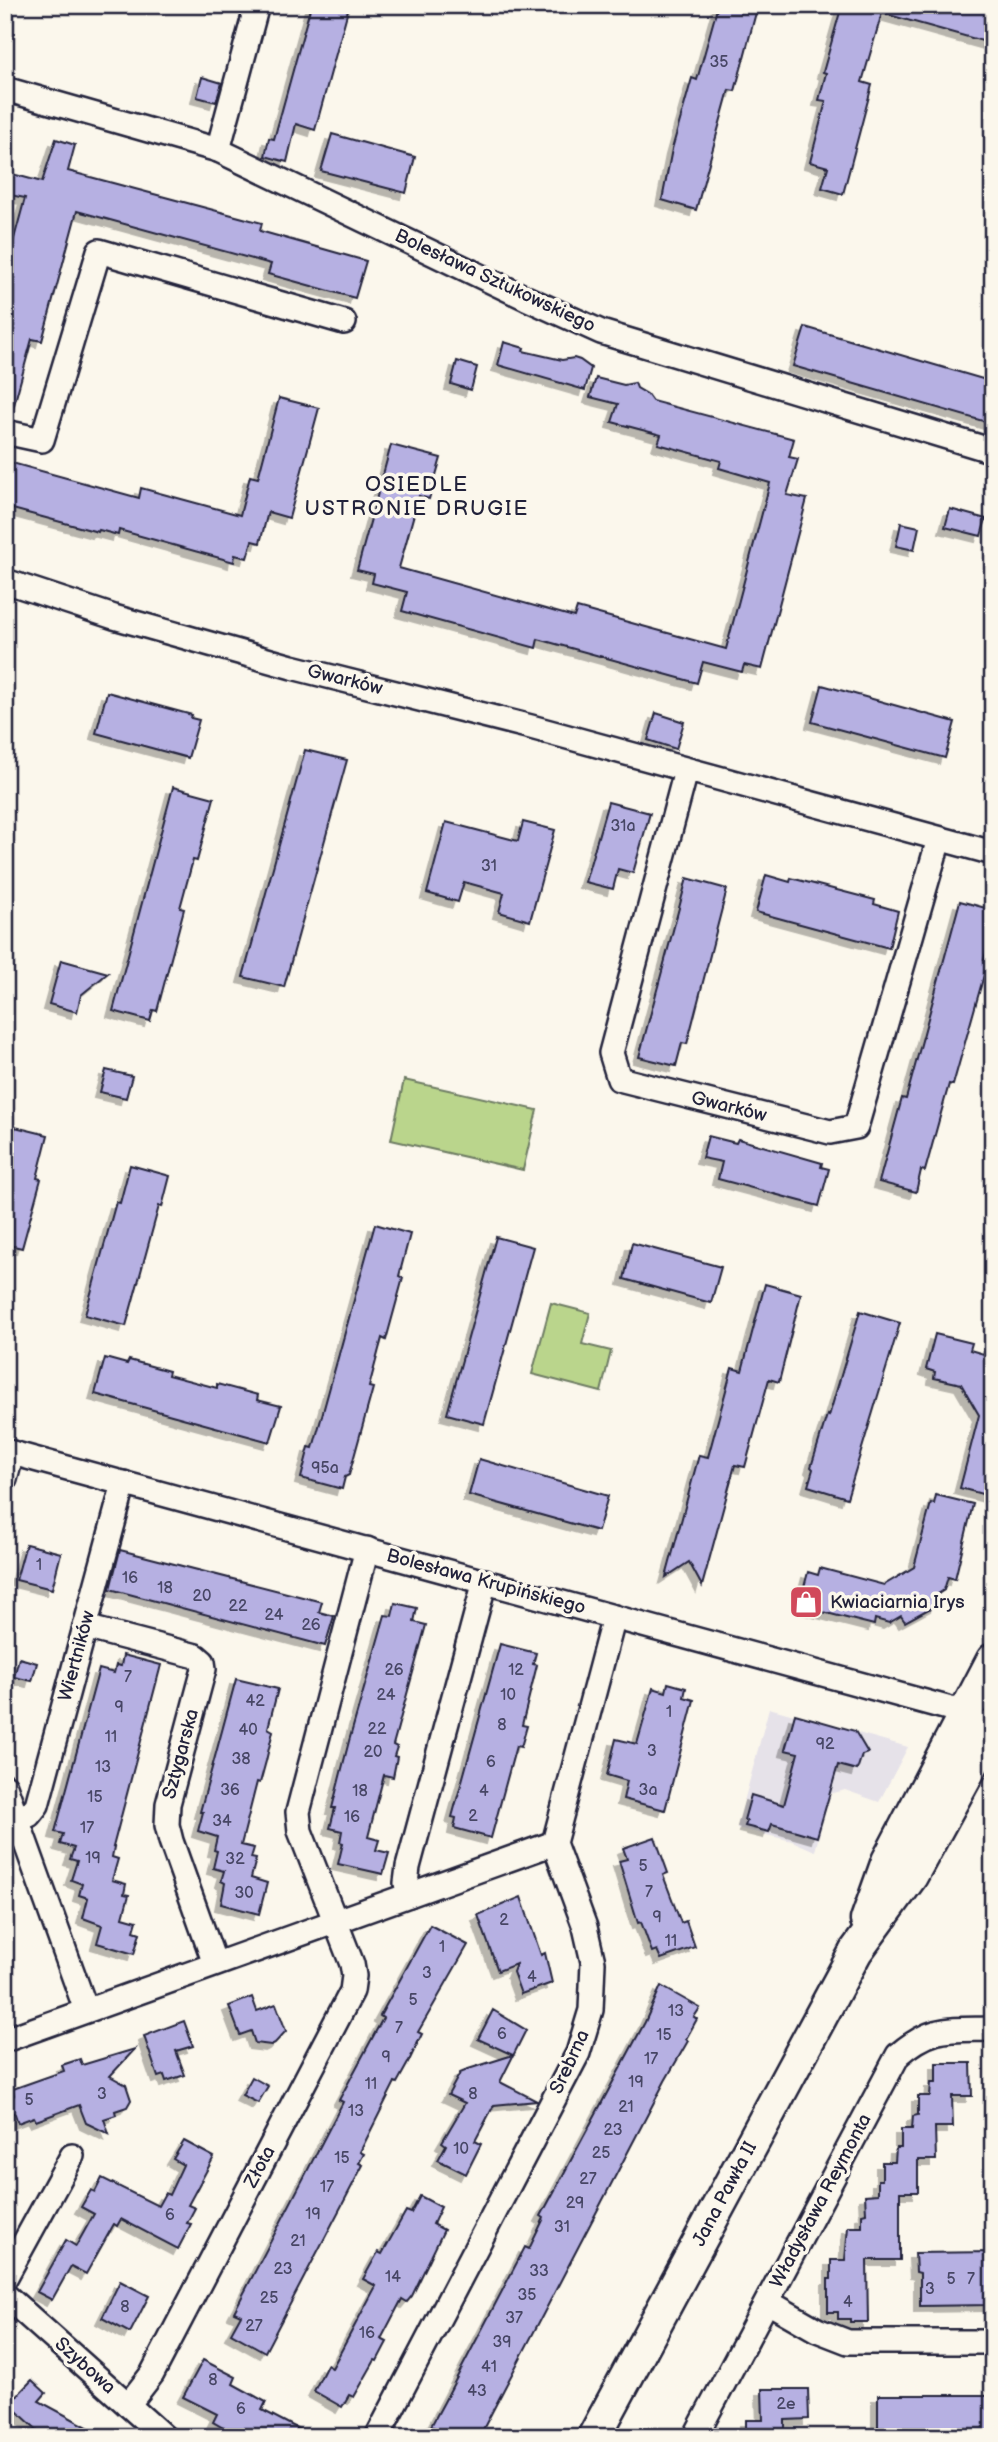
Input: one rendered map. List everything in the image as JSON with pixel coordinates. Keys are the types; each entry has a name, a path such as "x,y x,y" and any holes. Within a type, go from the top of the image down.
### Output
{"street":[{"path":"218,150 257,5"},
{"name":"Bolesława Sztukowskiego","path":"5,89 218,150 601,332 993,451"},
{"path":"5,432 42,440 99,251 344,322"},
{"name":"Gwarków","path":"5,581 114,617 292,667 465,709 993,853"},
{"name":"Gwarków","path":"686,771 611,1054 620,1079 830,1132 856,1127 939,839"},
{"path":"5,1479 9,1452"},
{"name":"Bolesława Krupińskiego","path":"9,1452 951,1709 984,1714"},
{"name":"Wiertników","path":"18,1820 29,1815 37,1805 124,1483"},
{"path":"334,1922 300,1831 298,1807 367,1549"},
{"path":"409,1895 407,1870 485,1581"},
{"path":"5,2040 554,1843 614,1617"},
{"name":"Sztygarska","path":"85,1627 198,1656 203,1662 204,1669 170,1796 167,1821 171,1841 215,1965"},
{"name":"Jana Pawła II","path":"594,2437 856,1951 911,1876 984,1714 993,1660"},
{"path":"5,1786 86,2011"},
{"name":"Srebrna","path":"377,2437 578,2053 586,2032 593,1989 592,1953 554,1843"},
{"name":"Złota","path":"128,2405 152,2374 350,1997 354,1979 353,1967 334,1922"},
{"name":"Władysława Reymonta","path":"695,2437 898,2055 918,2038 944,2030 993,2029"},
{"path":"5,2278 72,2156"},
{"name":"Szybowa","path":"5,2295 164,2437"},
{"path":"768,2302 817,2330 848,2342 993,2342"}],"shaded area":[{"path":"769,1708 908,1747 879,1802 845,1790 830,1794 815,1851 792,1841 737,1828"}],"green space":[{"path":"404,1080 537,1110 523,1170 391,1140"},
{"path":"551,1303 590,1313 582,1344 611,1351 601,1392 532,1374"}],"building":[{"path":"311,5 331,5 348,10 315,130 296,124 287,162 265,156 269,138 274,139"},
{"path":"718,5 758,5 735,91 729,90 696,210 662,200 672,149 692,78 697,80"},
{"path":"842,5 993,5 993,44 882,13 862,82 872,85 843,194 822,188 828,167 810,162 826,101 819,100 826,73 823,72"},
{"path":"202,77 222,83 216,102 197,97"},
{"path":"332,134 415,157 406,193 321,171"},
{"path":"56,139 75,145 68,171 262,223 260,231 366,261 355,298 268,274 271,264 77,211 42,341 32,339 11,416 5,415 5,272 25,198 5,194 5,172 42,182"},
{"path":"805,327 993,382 993,424 793,366"},
{"path":"504,342 524,348 523,351 562,360 580,360 591,368 585,390 498,365"},
{"path":"457,361 477,367 471,390 451,384"},
{"path":"596,378 624,385 635,383 652,401 794,439 789,457 798,459 787,495 807,499 762,669 744,665 742,672 703,662 697,683 538,639 536,648 402,611 407,592 372,583 374,574 357,570 391,445 441,458 429,499 419,496 399,568 574,617 577,608 726,649 770,483 719,468 721,461 658,444 661,435 612,422 618,404 590,397"},
{"path":"279,398 319,408 289,518 268,512 260,543 252,541 247,558 235,555 234,562 119,530 118,535 99,530 98,532 5,507 5,461 139,498 141,488 240,515 250,476 258,478"},
{"path":"950,509 986,519 981,536 945,527"},
{"path":"901,523 919,527 914,550 896,546"},
{"path":"822,685 955,722 945,758 812,722"},
{"path":"107,692 192,715 191,718 199,720 188,758 96,733"},
{"path":"656,713 684,722 676,749 648,740"},
{"path":"305,750 347,760 284,987 243,977"},
{"path":"173,787 214,798 197,861 193,860 180,908 184,909 157,1011 153,1010 150,1021 113,1011"},
{"path":"608,802 650,813 633,873 618,869 613,889 585,882"},
{"path":"446,822 518,841 523,822 555,830 530,921 499,912 504,893 464,882 458,902 427,893"},
{"path":"766,875 790,882 791,878 875,900 874,904 898,911 889,948 756,912"},
{"path":"687,878 727,889 687,1044 682,1043 676,1066 639,1057"},
{"path":"960,901 993,910 993,924 984,960 988,961 953,1085 949,1084 925,1171 921,1170 916,1192 879,1182 902,1098 906,1099"},
{"path":"61,960 108,973 81,995 77,1012 49,1004"},
{"path":"106,1070 132,1076 126,1098 100,1092"},
{"path":"15,1127 48,1135 37,1178 41,1179 22,1248 5,1244 5,1151"},
{"path":"708,1136 736,1143 738,1139 822,1163 821,1167 829,1169 819,1206 718,1179 722,1162 702,1158"},
{"path":"130,1165 170,1176 162,1207 159,1206 126,1326 85,1315 116,1202 120,1203"},
{"path":"375,1224 410,1234 399,1276 403,1278 386,1340 382,1338 369,1387 373,1388 349,1475 345,1477 342,1489 301,1478 309,1447 313,1448"},
{"path":"496,1237 533,1247 484,1424 447,1414"},
{"path":"632,1243 721,1267 711,1303 624,1279"},
{"path":"765,1284 801,1294 779,1382 769,1379 745,1467 735,1465 702,1586 689,1562 666,1577 699,1455 708,1457 732,1368 742,1371"},
{"path":"860,1311 900,1323 847,1498 808,1486 813,1469 811,1467"},
{"path":"935,1334 972,1343 970,1350 984,1354 993,1369 993,1497 960,1488 979,1415 961,1384 934,1378 935,1372 926,1369"},
{"path":"105,1358 127,1364 129,1360 169,1371 168,1375 258,1395 257,1400 281,1406 270,1442 95,1394"},
{"path":"479,1459 608,1496 598,1531 469,1495"},
{"path":"936,1495 973,1504 955,1579 948,1577 944,1590 932,1598 936,1605 905,1622 901,1616 889,1623 875,1619 874,1625 799,1606 808,1572 818,1575 820,1568 884,1585 914,1567 931,1503 934,1504"},
{"path":"26,1544 61,1553 52,1589 16,1580"},
{"path":"120,1550 322,1602 319,1612 334,1616 325,1646 110,1589"},
{"path":"395,1603 417,1608 414,1622 426,1625 393,1745 397,1747 394,1756 397,1757 393,1777 384,1775 368,1837 379,1840 376,1850 389,1853 383,1874 338,1864 343,1843 340,1842 342,1831 330,1828 335,1808 332,1808 349,1741 385,1615 392,1616"},
{"path":"500,1644 536,1653 533,1664 537,1665 522,1725 527,1726 521,1747 516,1746 491,1838 454,1828 456,1818 452,1817"},
{"path":"123,1655 161,1665 112,1857 118,1859 112,1880 126,1884 124,1894 129,1895 123,1917 137,1921 134,1931 140,1933 134,1954 97,1943 102,1925 83,1918 88,1898 79,1895 82,1884 71,1880 77,1861 70,1859 74,1848 60,1844 63,1834 55,1832 99,1669 114,1673 116,1665 121,1666"},
{"path":"19,1658 37,1663 32,1681 14,1677"},
{"path":"236,1679 278,1689 268,1728 273,1731 266,1761 260,1783 257,1782 241,1845 254,1848 251,1858 256,1859 251,1878 267,1883 259,1914 221,1904 224,1871 213,1868 217,1837 198,1831 203,1812 200,1812"},
{"path":"668,1683 686,1688 684,1697 694,1700 665,1810 623,1799 627,1781 607,1775 616,1739 637,1744 653,1688 666,1692"},
{"path":"795,1714 855,1731 868,1753 862,1755 857,1770 838,1765 817,1837 772,1824 769,1832 745,1826 747,1821 744,1820 751,1795 784,1805 798,1753 785,1750"},
{"path":"655,1837 668,1873 663,1875 681,1923 686,1921 695,1947 661,1959 657,1950 652,1952 641,1922 638,1923 619,1861 627,1859 623,1848"},
{"path":"521,1897 541,1955 545,1953 552,1983 521,1994 513,1972 516,1964 498,1971 478,1915"},
{"path":"430,1925 468,1945 418,2032 422,2034 408,2063 397,2083 395,2082 360,2152 364,2154 359,2163 363,2165 265,2352 231,2333 241,2315 234,2312 343,2102 339,2100 383,2018 380,2016"},
{"path":"661,1986 700,2008 686,2039 688,2041 479,2437 431,2437 435,2428 431,2426 525,2247 529,2249 544,2218 541,2216 645,2022"},
{"path":"252,1997 257,2011 276,2004 286,2031 271,2045 255,2043 251,2031 240,2035 229,2006"},
{"path":"493,2010 526,2030 500,2082 537,2101 494,2105 475,2141 481,2144 466,2174 438,2160 446,2145 442,2142 465,2103 448,2095 460,2073 513,2055 478,2039"},
{"path":"184,2021 193,2046 176,2051 185,2075 166,2081 164,2075 158,2077 144,2036"},
{"path":"135,2049 110,2076 126,2085 131,2100 127,2107 115,2111 116,2115 104,2119 109,2134 86,2123 79,2105 36,2121 34,2117 18,2123 15,2114 7,2108 14,2095 13,2089 64,2071 62,2065 80,2059 82,2065"},
{"path":"936,2063 971,2063 972,2096 952,2096 953,2127 935,2127 936,2160 918,2160 918,2192 900,2192 900,2260 867,2260 868,2322 838,2319 838,2312 828,2312 831,2260 845,2260 848,2227 862,2227 862,2214 866,2213 865,2195 878,2194 878,2180 882,2180 882,2162 895,2162 896,2148 901,2148 901,2129 912,2129 913,2116 918,2115 918,2096 930,2096 931,2082 936,2082"},
{"path":"252,2077 268,2086 258,2103 242,2095"},
{"path":"184,2141 214,2157 188,2205 195,2208 187,2223 191,2224 178,2249 121,2219 117,2226 114,2224 86,2274 71,2266 52,2300 37,2292 66,2240 76,2246 94,2214 81,2207 91,2190 95,2192 102,2178 158,2206 165,2193 169,2195 183,2165 173,2159"},
{"path":"420,2196 441,2207 433,2224 444,2230 412,2296 407,2302 402,2299 381,2339 387,2342 377,2361 375,2360 354,2397 349,2395 342,2407 314,2391 327,2365 332,2368 376,2286 363,2279 378,2252 382,2254 406,2211 411,2213"},
{"path":"993,2252 993,2305 920,2306 920,2273 916,2272 915,2253"},
{"path":"120,2281 149,2296 130,2333 102,2318"},
{"path":"203,2360 236,2377 233,2384 266,2402 262,2410 314,2437 239,2437 213,2422 217,2414 183,2397"},
{"path":"32,2380 46,2393 39,2401 106,2437 45,2437 9,2404"},
{"path":"762,2389 808,2389 809,2419 785,2420 785,2437 746,2437 746,2420 763,2420"},
{"path":"878,2395 993,2395 993,2437 878,2437"}],"place":[{"name":"Kwiaciarnia Irys","path":"806,1602"}],"district":[{"name":"OSIEDLE USTRONIE DRUGIE","path":"417,496"}]}
